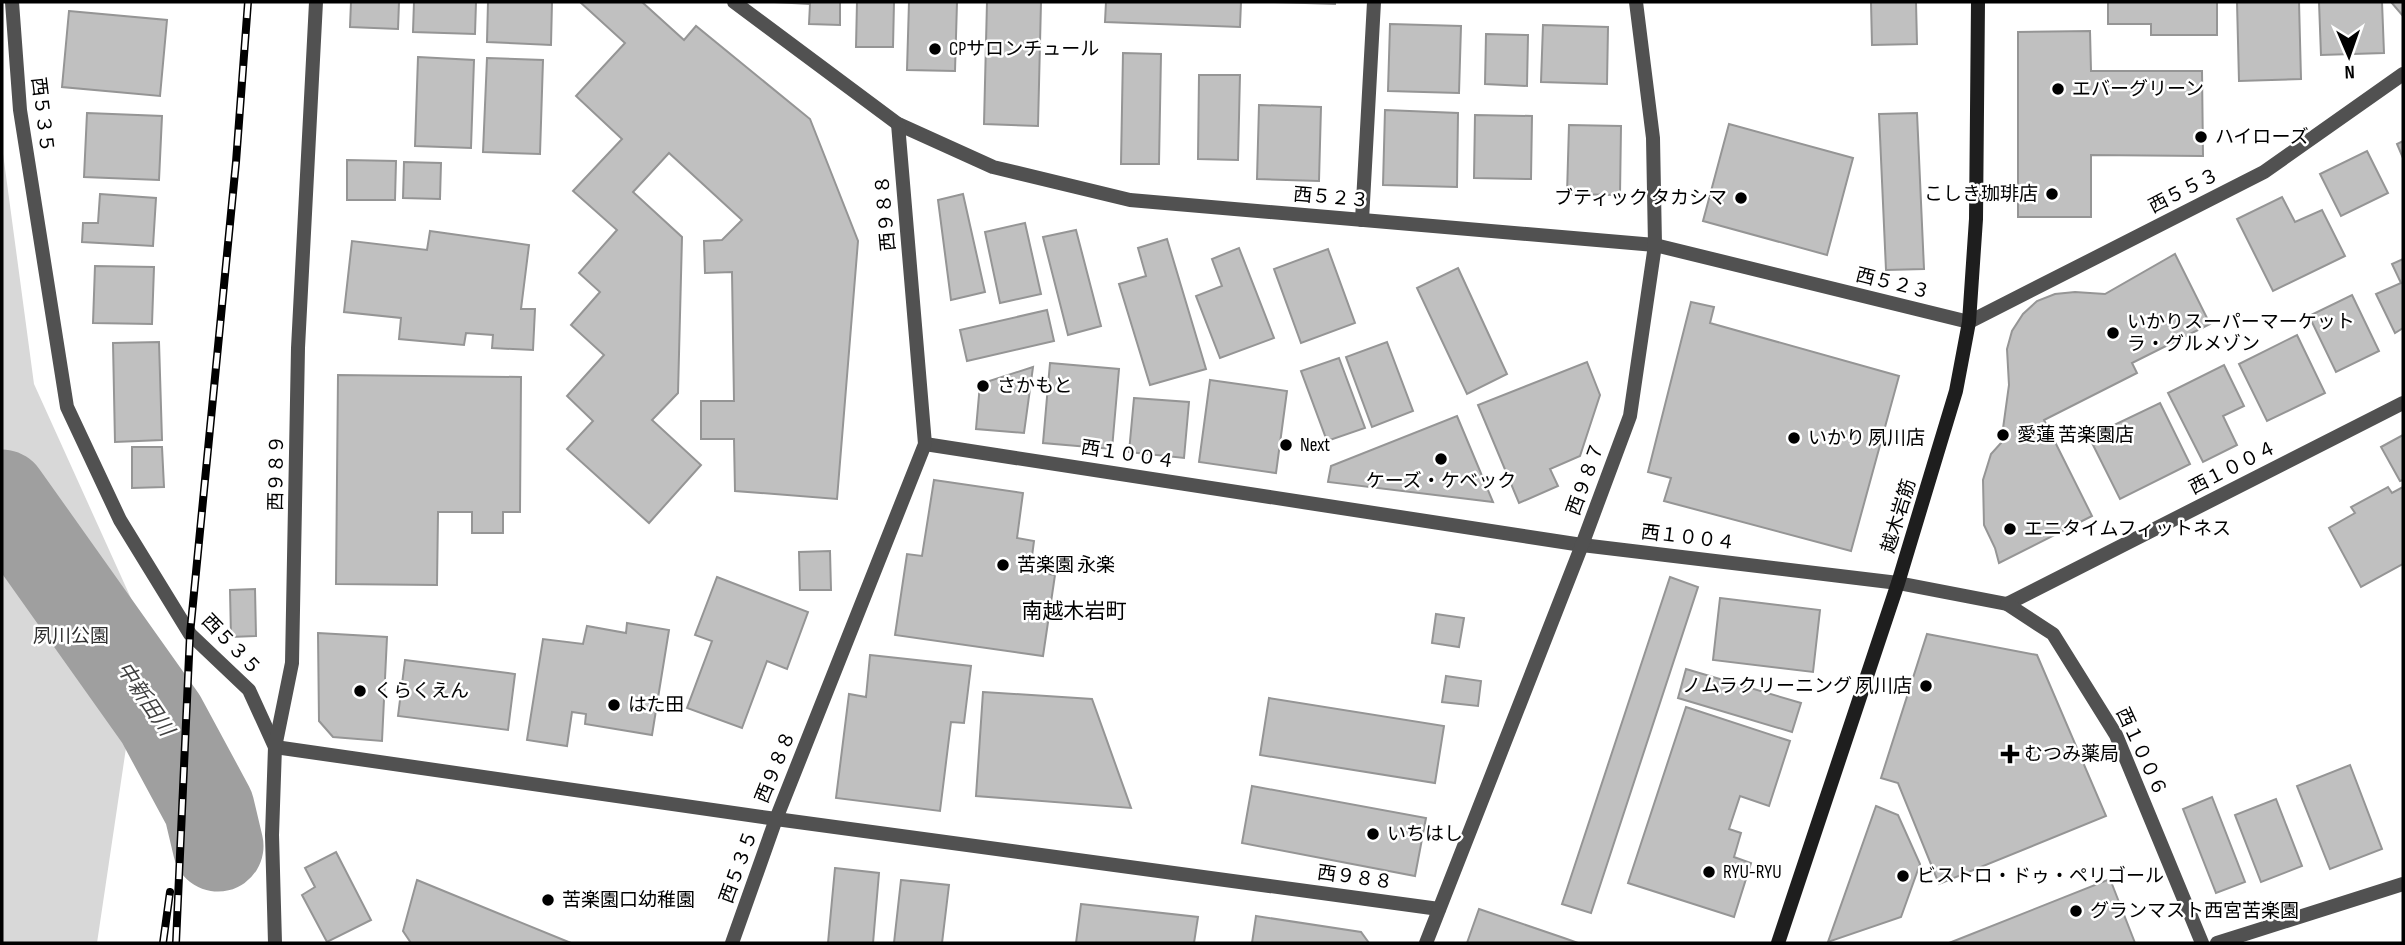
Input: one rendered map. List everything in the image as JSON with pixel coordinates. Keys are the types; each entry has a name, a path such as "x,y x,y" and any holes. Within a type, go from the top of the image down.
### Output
{"street":[{"name":"西５３５","path":"12,2 20,110 67,407 127,531 190,634 249,690 275,747 776,819 734,943"},
{"name":"西９８９","path":"275,943 272,835 275,747 292,663 298,348 316,2"},
{"name":"西５２３","path":"733,2 898,124 993,167 1130,200 1655,245 1969,322"},
{"path":"1362,220 1374,2"},
{"name":"西９８７","path":"1426,943 1582,545 1629,416 1655,245 1653,138 1636,2"},
{"name":"越木岩筋","path":"1778,943 1898,583 1956,391 1969,322 1976,219 1978,2"},
{"name":"西５５３","path":"1969,322 2264,172 2403,74"},
{"name":"西９８８","path":"898,124 925,444 776,819 1439,909"},
{"name":"西１００４","path":"925,444 1582,545 1898,583 2007,604 2403,403"},
{"name":"西１００６","path":"2007,604 2053,634 2116,735 2202,943"},
{"path":"2217,943 2403,884"}],"green space":[{"name":"夙川公園","path":"2,146 34,384 144,627 97,943 2,943"}],"building":[{"path":"351,2 399,2 398,29 350,27"},
{"path":"414,2 476,2 475,34 413,32"},
{"path":"488,2 552,2 551,45 487,42"},
{"path":"580,2 642,2 684,40 696,26 810,119 858,241 837,499 735,491 734,439 701,439 701,401 734,401 732,272 705,273 704,241 722,240 742,220 669,153 633,192 682,237 678,393 652,420 701,465 649,523 567,449 593,421 567,396 604,355 571,325 600,292 579,273 617,230 573,191 622,139 576,96 625,43"},
{"path":"774,2 840,2 840,25 809,24 810,4"},
{"path":"857,2 894,2 893,47 856,47"},
{"path":"909,2 957,2 955,71 907,70"},
{"path":"987,2 1041,2 1038,126 984,124"},
{"path":"1106,2 1241,2 1240,27 1105,22"},
{"path":"1274,2 1335,2 1335,4"},
{"path":"1871,2 1916,2 1917,44 1872,45"},
{"path":"2108,2 2217,2 2217,35 2151,35 2151,24 2108,24"},
{"path":"2237,2 2299,2 2301,79 2239,81"},
{"path":"2319,2 2382,2 2384,53 2321,55"},
{"path":"2391,2 2403,2 2403,16"},
{"path":"69,11 167,20 160,96 62,87"},
{"path":"1390,24 1461,26 1459,93 1388,91"},
{"path":"1543,25 1608,27 1607,84 1541,82"},
{"path":"2090,31 2091,71 2202,71 2203,156 2091,155 2091,217 2018,217 2018,32"},
{"path":"1486,34 1528,35 1527,86 1485,84"},
{"path":"1123,53 1161,54 1159,164 1121,164"},
{"path":"418,57 474,60 471,148 415,146"},
{"path":"487,58 543,60 540,154 483,152"},
{"path":"1199,75 1240,75 1238,160 1198,159"},
{"path":"1259,105 1321,107 1319,181 1257,179"},
{"path":"1385,110 1458,113 1457,187 1383,185"},
{"path":"87,113 162,116 159,180 84,177"},
{"path":"1917,113 1924,269 1886,270 1879,114"},
{"path":"1475,115 1532,116 1531,179 1474,178"},
{"path":"1729,124 1853,158 1827,255 1703,221"},
{"path":"1569,125 1621,126 1620,195 1567,194"},
{"path":"2403,141 2403,158 2397,144"},
{"path":"2367,151 2388,193 2341,216 2320,174"},
{"path":"347,160 396,161 395,200 347,200"},
{"path":"404,162 441,163 440,199 403,198"},
{"path":"100,194 156,198 153,246 82,242 83,223 98,223"},
{"path":"963,194 985,292 951,300 938,200"},
{"path":"2282,197 2295,222 2322,210 2345,256 2273,291 2237,219"},
{"path":"1025,223 1041,294 1000,303 985,232"},
{"path":"1076,230 1101,326 1068,335 1043,237"},
{"path":"430,231 529,245 521,309 535,309 533,350 492,348 493,335 466,333 464,345 399,339 401,318 344,312 352,241 427,250"},
{"path":"1167,239 1206,369 1150,385 1119,284 1146,276 1138,248"},
{"path":"1239,248 1274,338 1220,358 1196,296 1222,286 1212,259"},
{"path":"1328,249 1355,323 1301,343 1274,269"},
{"path":"2175,254 2210,324 2132,363 2137,373 2044,420 2092,516 1999,563 1984,525 1983,480 1991,454 2001,443 2009,385 2007,349 2012,331 2023,314 2037,301 2055,294 2105,294"},
{"path":"2403,259 2403,328 2395,333 2376,294 2401,283 2392,264"},
{"path":"95,266 154,267 152,324 93,323"},
{"path":"1458,268 1507,374 1467,394 1417,288"},
{"path":"2352,295 2379,351 2336,372 2309,316"},
{"path":"1691,302 1714,307 1710,323 1899,376 1851,551 1664,501 1671,478 1648,472"},
{"path":"1047,310 1054,341 967,361 960,330"},
{"path":"2297,335 2325,393 2267,421 2239,364"},
{"path":"159,342 162,440 115,442 113,343"},
{"path":"1387,342 1413,411 1372,427 1346,357"},
{"path":"1339,358 1365,428 1327,441 1301,371"},
{"path":"1587,362 1600,395 1580,456 1550,469 1558,486 1519,503 1478,405"},
{"path":"1050,363 1119,369 1112,449 1043,443"},
{"path":"2224,365 2244,406 2223,416 2237,445 2203,462 2168,393"},
{"path":"1033,367 1024,433 976,429 980,384"},
{"path":"338,375 521,377 520,512 503,512 503,533 472,533 472,512 438,512 437,585 336,584"},
{"path":"1210,380 1287,391 1276,473 1199,462"},
{"path":"1134,398 1189,402 1184,458 1129,452"},
{"path":"2160,403 2190,464 2120,499 2089,437"},
{"path":"1457,416 1493,502 1328,482 1331,466"},
{"path":"2403,435 2403,480 2400,481 2381,447"},
{"path":"132,447 162,447 164,487 132,488"},
{"path":"934,480 1023,493 1017,538 1034,541 1030,571 1055,575 1043,656 895,635 907,554 922,556"},
{"path":"2388,487 2392,493 2403,487 2403,564 2361,587 2329,528 2355,513 2351,507"},
{"path":"830,551 831,590 800,590 799,552"},
{"path":"717,577 808,612 787,669 767,661 742,728 687,708 712,641 695,635"},
{"path":"1670,577 1698,587 1591,913 1562,904"},
{"path":"255,589 256,636 231,637 230,590"},
{"path":"1720,598 1820,610 1813,672 1713,660"},
{"path":"1436,614 1464,618 1459,647 1432,643"},
{"path":"627,623 669,630 652,735 585,724 586,714 572,712 567,746 527,740 543,639 583,644 587,626 626,633"},
{"path":"318,633 387,637 382,741 333,737 319,721"},
{"path":"1927,634 2037,655 2106,816 1939,884 1898,783 1881,778"},
{"path":"870,655 971,666 964,723 951,722 940,811 836,798 849,694 866,697"},
{"path":"405,660 515,674 508,730 398,716"},
{"path":"1686,669 1801,703 1792,732 1678,698"},
{"path":"1446,676 1481,681 1478,706 1442,702"},
{"path":"983,692 1092,699 1131,808 976,796"},
{"path":"1269,698 1444,726 1435,783 1260,755"},
{"path":"1686,707 1790,741 1769,806 1740,796 1729,829 1741,833 1734,857 1751,863 1734,917 1628,883"},
{"path":"2350,765 2382,849 2330,869 2297,786"},
{"path":"1252,786 1426,818 1415,876 1242,843"},
{"path":"2212,797 2245,882 2216,893 2183,809"},
{"path":"2276,799 2302,866 2261,882 2235,815"},
{"path":"1876,806 1898,815 1920,864 1901,917 1828,942"},
{"path":"336,852 371,920 327,942 302,895 315,887 305,868"},
{"path":"835,868 879,873 873,943 828,943"},
{"name":"グランマスト西宮苦楽園","path":"2110,879 2135,943 1949,943"},
{"path":"417,880 571,943 411,943 403,931"},
{"path":"901,880 949,885 942,943 894,943"},
{"path":"1081,904 1198,917 1194,943 1076,943"},
{"path":"1479,909 1564,938 1578,943 1467,943"},
{"path":"1256,916 1361,932 1369,943 1252,943"}],"waterway":[{"name":"中新田川","path":"2,495 161,719 209,808 218,846"}],"railway":[{"path":"176,943 190,634 236,162 248,2"},
{"path":"163,943 170,892"}],"place":[{"name":"CPサロンチュール","path":"935,49"},
{"name":"エバーグリーン","path":"2058,89"},
{"name":"ハイローズ","path":"2201,137"},
{"name":"こしき珈琲店","path":"2052,194"},
{"name":"ブティック タカシマ","path":"1741,198"},
{"name":"いかりスーパーマーケット ラ・グルメゾン","path":"2113,333"},
{"name":"さかもと","path":"983,386"},
{"name":"愛蓮 苦楽園店","path":"2003,435"},
{"name":"いかり 夙川店","path":"1794,438"},
{"name":"Next","path":"1286,445"},
{"name":"ケーズ・ケベック","path":"1441,459"},
{"name":"エニタイムフィットネス","path":"2010,529"},
{"name":"苦楽園 永楽","path":"1003,565"},
{"name":"ノムラクリーニング 夙川店","path":"1926,686"},
{"name":"くらくえん","path":"360,691"},
{"name":"はた田","path":"614,705"},
{"name":"むつみ薬局","path":"2010,754"},
{"name":"いちはし","path":"1373,834"},
{"name":"RYU-RYU","path":"1709,872"},
{"name":"ビストロ・ドゥ・ペリゴール","path":"1903,876"},
{"name":"苦楽園口幼稚園","path":"548,900"},
{"name":"グランマスト西宮苦楽園","path":"2076,911"}],"district":[{"name":"南越木岩町","path":"1074,611"}]}
